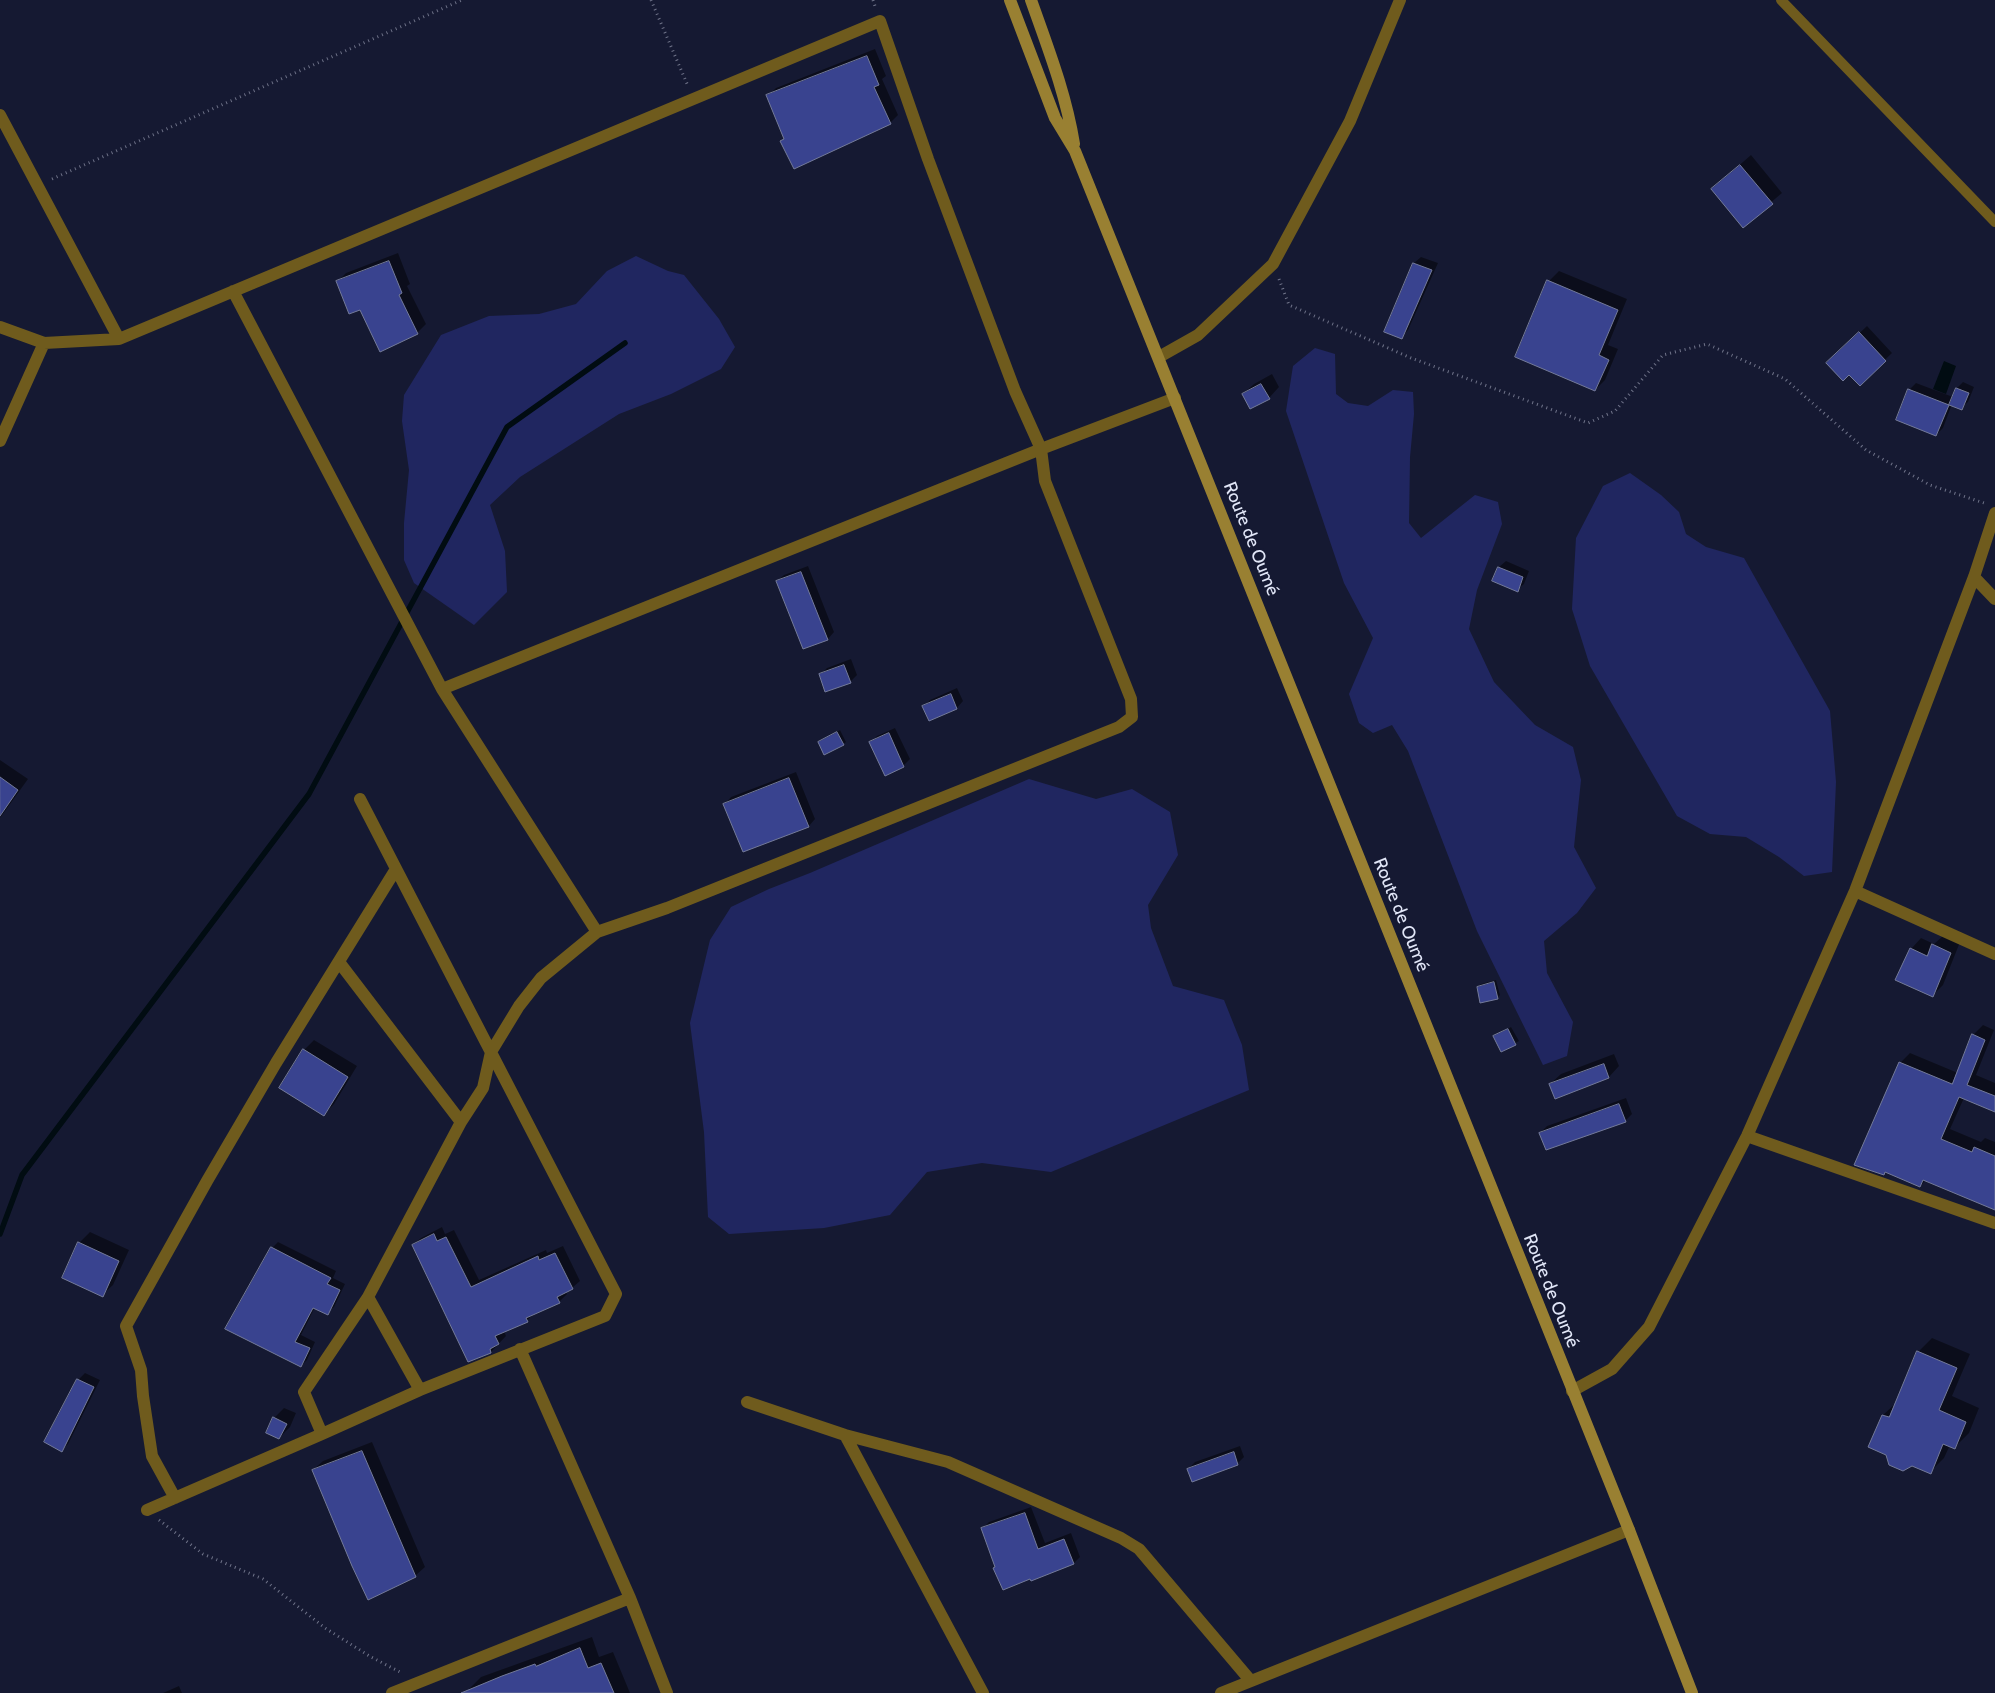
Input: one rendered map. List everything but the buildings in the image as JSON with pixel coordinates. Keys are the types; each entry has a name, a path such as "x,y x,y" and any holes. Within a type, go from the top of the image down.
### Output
{"main road":[{"path":"1010,0 1055,118 1076,151"},
{"path":"1031,0 1060,80 1069,113 1076,151"},
{"name":"Route de Oumé","path":"1076,151 1629,1530 1692,1693"}],"street":[{"path":"1159,357 1198,335 1273,264 1350,121 1400,0"},
{"path":"0,327 44,343 118,339 880,21 928,159 1015,391 1041,449 1045,481 1131,698 1132,717 1119,727 676,904 597,932 541,978 519,1006 491,1052 483,1088 461,1122 368,1297 304,1392 322,1434"},
{"path":"0,115 118,339"},
{"path":"0,139 16,145"},
{"path":"233,291 442,689 597,932"},
{"path":"0,441 44,343"},
{"path":"442,689 1041,449 1175,398"},
{"path":"1572,1391 1612,1369 1649,1327 1747,1136 1855,892 1974,578 1995,513"},
{"path":"1974,578 1995,599"},
{"path":"147,1510 420,1390 605,1316 616,1294 360,799"},
{"path":"175,1498 152,1456 142,1396 141,1370 126,1326 207,1180 396,869"},
{"path":"1855,892 1995,954"},
{"path":"339,962 461,1122"},
{"path":"1747,1136 1995,1223"},
{"path":"368,1297 420,1390"},
{"path":"520,1349 630,1598 668,1693"},
{"path":"747,1402 845,1435 948,1462 1120,1538 1140,1549 1250,1680"},
{"path":"845,1435 983,1693"},
{"path":"1221,1693 1629,1530"},
{"path":"392,1693 630,1598"}],"lane":[{"path":"1781,0 1995,222"}],"path":[{"path":"37,186 462,0"},
{"path":"651,0 693,98"},
{"path":"1273,264 1289,305 1411,358 1588,423 1615,411 1663,355 1707,344 1785,380 1866,450 1930,485 1986,504"},
{"path":"147,1510 203,1554 264,1580 325,1628 371,1657 420,1682"}],"shaded area":[{"path":"636,256 668,271 684,275 719,319 735,347 721,369 671,394 619,414 520,477 490,505 505,551 507,592 474,625 414,583 404,560 404,523 409,470 402,421 404,395 441,335 489,316 539,314 576,304 607,271"},
{"path":"1315,348 1335,354 1336,394 1348,403 1368,406 1393,390 1413,392 1414,414 1410,457 1409,523 1421,538 1475,495 1498,502 1502,524 1477,590 1469,629 1494,682 1535,725 1573,747 1581,780 1574,847 1596,888 1577,913 1544,941 1547,973 1573,1022 1567,1056 1543,1065 1477,931 1408,751 1392,725 1373,733 1359,723 1349,694 1373,638 1344,583 1286,411 1293,366"},
{"path":"1944,361 1956,366 1946,394 1933,389"},
{"path":"1630,473 1661,495 1679,512 1686,534 1706,547 1744,558 1830,711 1836,782 1832,872 1804,876 1779,857 1746,837 1710,834 1677,816 1590,666 1572,609 1576,538 1603,486"},
{"path":"1029,779 1096,799 1132,789 1170,812 1178,855 1148,905 1151,928 1173,986 1224,1000 1242,1045 1249,1090 1051,1172 982,1163 927,1172 890,1215 824,1228 729,1234 708,1217 704,1132 690,1023 710,940 731,907 769,889"}],"waterway":[{"path":"0,1234 22,1175 309,794 507,427 625,343"}]}
